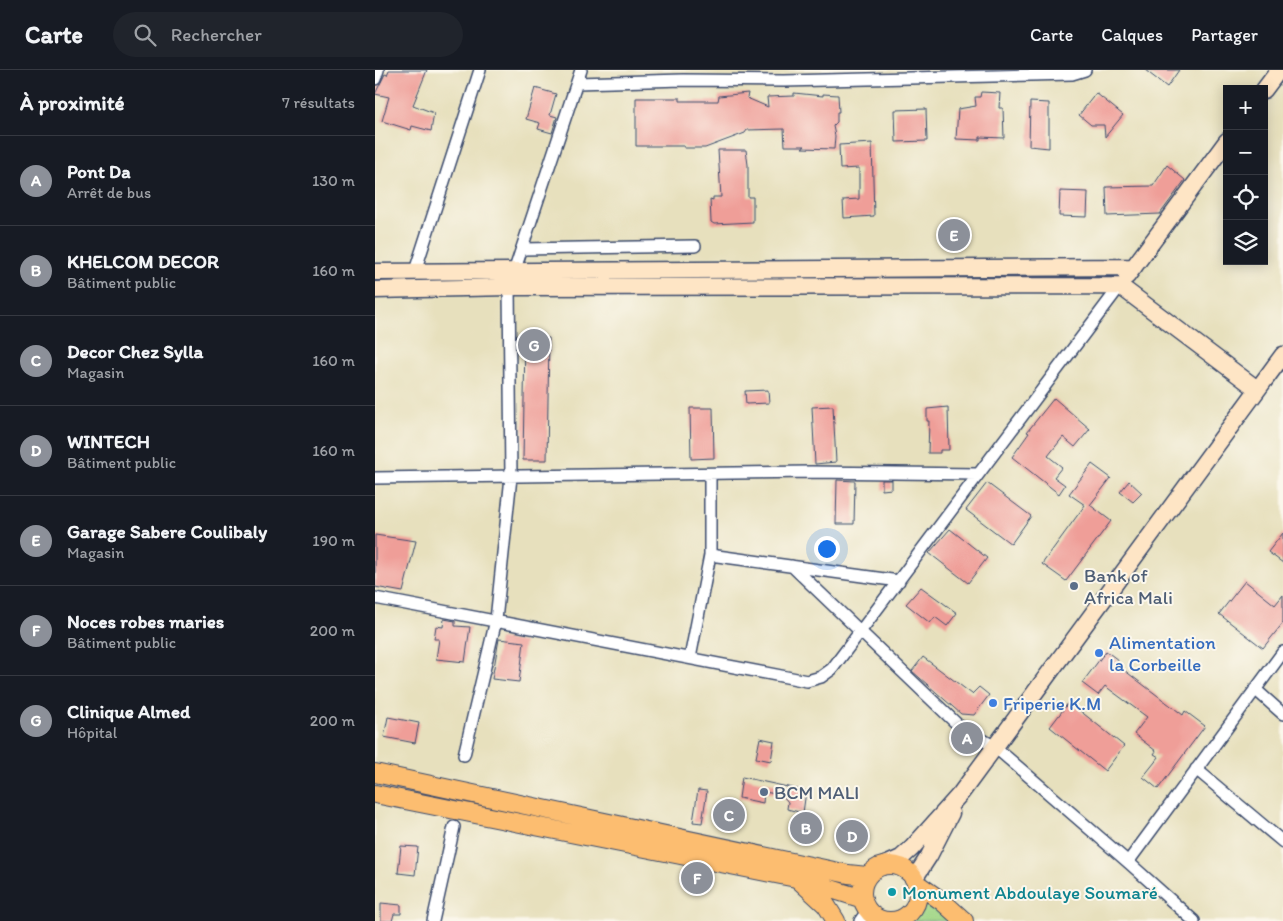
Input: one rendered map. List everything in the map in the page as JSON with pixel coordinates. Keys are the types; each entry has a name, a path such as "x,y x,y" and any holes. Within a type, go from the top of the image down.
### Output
{"main road":[{"path":"375,767 420,782"},
{"path":"375,773 848,874 867,876"},
{"path":"375,794 796,878 877,918 891,921 907,915 914,906 917,894 915,881"},
{"path":"375,803 405,808 434,806"},
{"path":"864,910 862,890 867,876 883,866 892,865 908,872 915,881 965,921"},
{"path":"796,878 825,905 836,921"}],"street":[{"path":"375,79 378,70"},
{"path":"415,271 480,70"},
{"path":"464,755 496,620 511,477 509,287 516,271 581,70"},
{"path":"577,83 685,75 1035,72 1072,74 1085,70"},
{"path":"1268,85 1279,70"},
{"path":"375,598 807,681 821,677 832,669 899,581 1223,146"},
{"path":"523,248 695,246"},
{"path":"375,272 1133,267"},
{"path":"375,290 509,287 1120,286 1257,389"},
{"path":"883,866 901,858 912,848 961,794 1283,355"},
{"path":"375,478 811,472 978,474"},
{"path":"689,658 710,555 710,474"},
{"path":"710,555 899,581"},
{"path":"792,566 958,724 995,747 1194,921"},
{"path":"1128,862 1283,652"},
{"path":"1255,689 1283,714"},
{"path":"1197,769 1283,842"},
{"path":"915,881 940,837 961,794"},
{"path":"433,921 454,828"}],"green space":[{"path":"926,895 956,921 912,921 922,908"}],"building":[{"path":"389,70 427,70 413,105 434,113 431,131 412,126 411,130 382,121 389,97 375,94"},
{"path":"1145,70 1179,70 1167,87"},
{"path":"535,88 556,94 550,115 557,117 552,133 538,129 540,123 526,119"},
{"path":"981,92 1000,93 999,108 1003,108 1004,138 956,139 958,109 976,106 975,97 980,97"},
{"path":"748,93 747,98 768,107 767,97 794,96 794,93 823,96 823,94 838,95 839,112 837,112 837,122 833,126 835,136 834,149 785,146 784,129 747,130 745,133 705,148 636,146 636,98 680,98 680,101 718,101 719,96"},
{"path":"1096,93 1123,115 1105,137 1104,125 1091,125 1079,115"},
{"path":"1030,102 1049,103 1049,148 1029,146"},
{"path":"926,109 927,141 896,142 895,110"},
{"path":"872,143 874,216 844,218 843,200 859,199 859,168 840,169 839,145"},
{"path":"718,150 746,150 748,197 753,197 753,222 714,224 711,222 710,199 713,200 713,197 721,197"},
{"path":"1167,165 1185,180 1160,214 1107,216 1106,187 1153,186"},
{"path":"1060,191 1088,192 1087,217 1059,216"},
{"path":"525,338 549,338 547,460 523,460"},
{"path":"768,390 769,403 746,404 745,391"},
{"path":"1054,398 1090,429 1075,447 1063,437 1048,456 1062,467 1054,477 1065,485 1059,494 1012,457 1029,433 1027,432"},
{"path":"833,406 836,462 815,464 812,407"},
{"path":"948,407 949,450 940,450 940,453 928,453 929,421 927,421 927,409"},
{"path":"690,408 713,408 714,458 691,459"},
{"path":"1092,464 1111,478 1090,505 1111,521 1066,581 1042,564 1085,505 1069,494"},
{"path":"837,480 855,481 854,524 836,524"},
{"path":"882,480 892,480 892,489 882,490"},
{"path":"1129,481 1142,493 1133,502 1120,492"},
{"path":"987,483 1031,516 1011,544 966,510"},
{"path":"950,529 987,558 968,583 929,553"},
{"path":"1283,533 1283,563 1268,552"},
{"path":"375,535 416,541 403,592 375,587"},
{"path":"1245,581 1275,605 1283,595 1283,623 1263,648 1219,614"},
{"path":"921,587 957,613 947,626 935,617 930,623 906,604"},
{"path":"444,619 455,621 455,626 470,627 465,662 436,659 439,639 434,639 436,626 443,627"},
{"path":"499,639 524,642 519,682 492,679"},
{"path":"1106,651 1118,660 1116,664 1183,715 1185,711 1205,726 1158,789 1143,777 1159,757 1154,754 1156,751 1134,734 1147,717 1105,686 1098,695 1082,683"},
{"path":"923,657 972,694 979,687 989,695 974,715 961,714 912,671"},
{"path":"1069,702 1124,746 1105,771 1050,727"},
{"path":"388,717 419,723 415,743 384,737"},
{"path":"760,738 774,741 771,761 756,758"},
{"path":"742,777 806,791 803,813 787,809 788,802 782,795 764,792 763,803 739,798"},
{"path":"698,790 707,791 702,823 693,822"},
{"path":"401,846 418,847 415,875 398,873"},
{"path":"381,903 401,905 401,914 394,914 392,921 381,921"}],"place":[{"name":"Garage Sabere Coulibaly","path":"954,235"},
{"name":"Clinique Almed","path":"534,345"},
{"name":"Bank of Africa Mali","path":"1074,586"},
{"name":"Alimentation la Corbeille","path":"1099,653"},
{"name":"Friperie K.M","path":"993,703"},
{"name":"Pont Da","path":"967,738"},
{"name":"BCM MALI","path":"764,792"},
{"name":"Decor Chez Sylla","path":"729,815"},
{"name":"KHELCOM DECOR","path":"806,828"},
{"name":"WINTECH","path":"852,836"},
{"name":"Noces robes maries","path":"697,878"},
{"name":"Monument Abdoulaye Soumaré","path":"892,892"}]}
